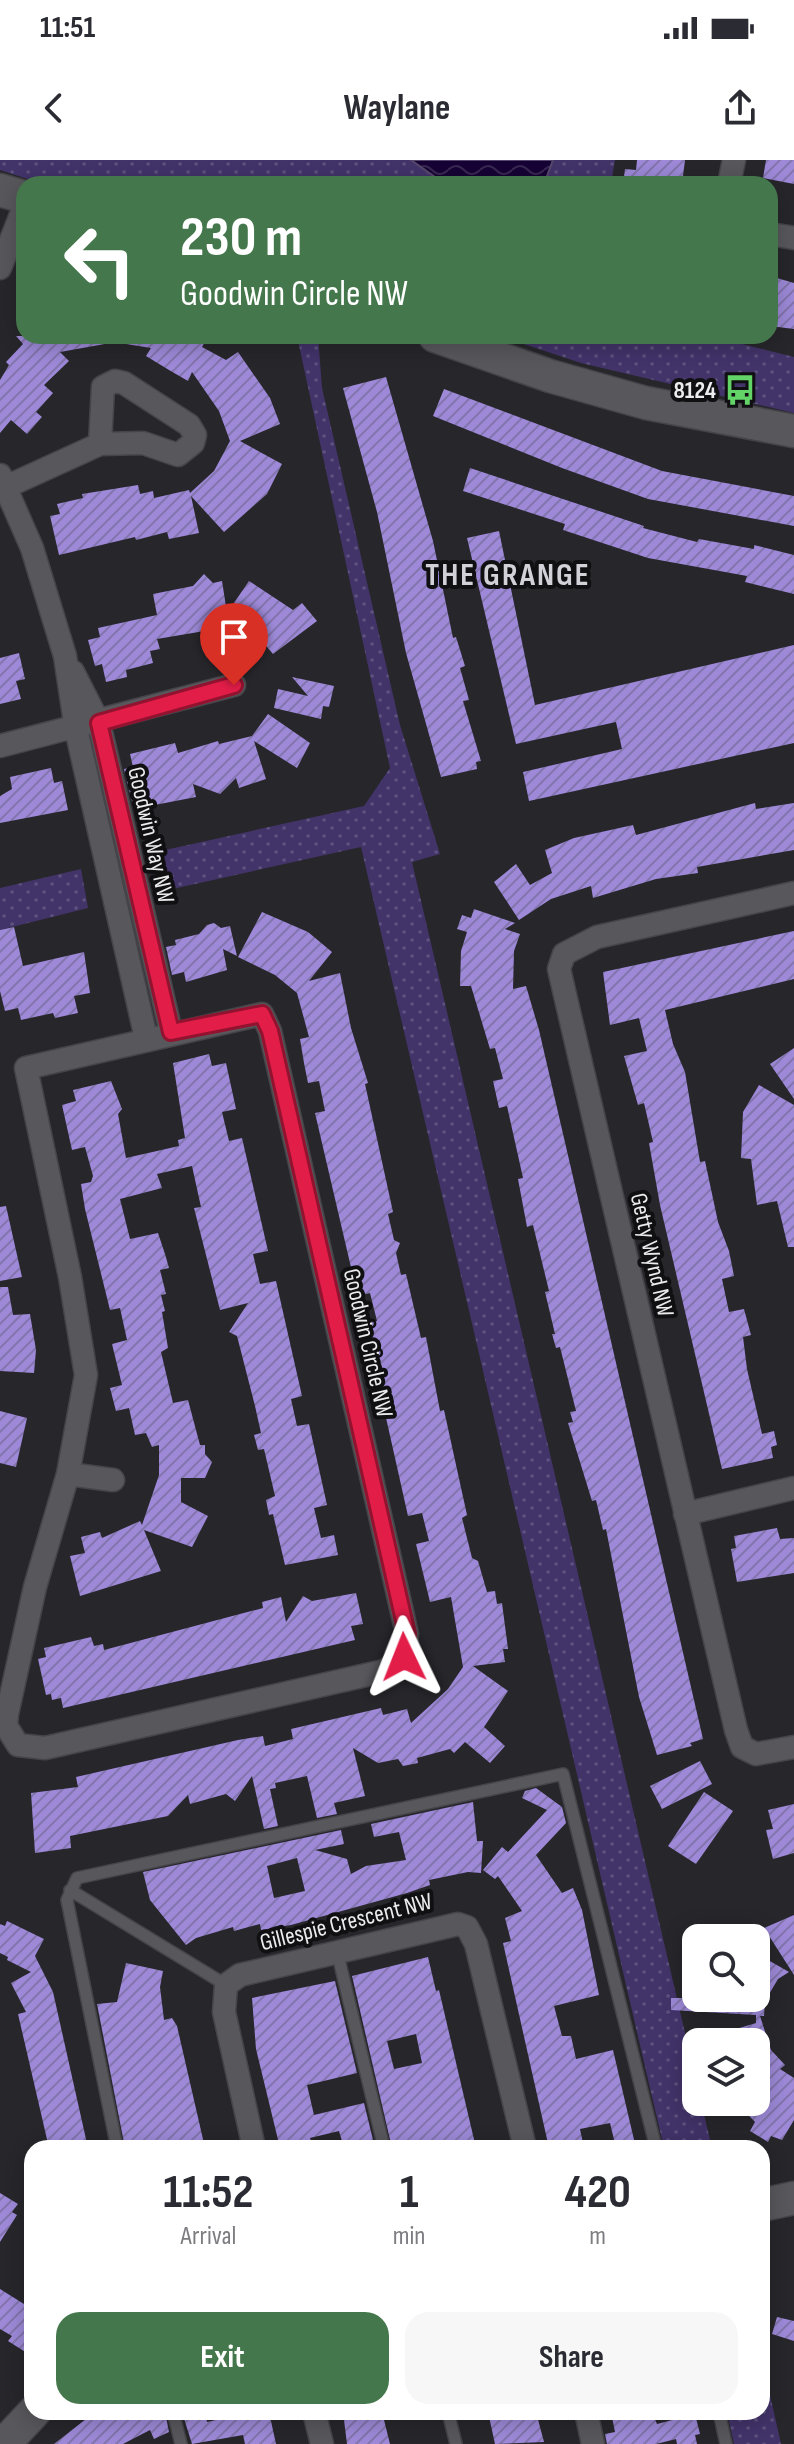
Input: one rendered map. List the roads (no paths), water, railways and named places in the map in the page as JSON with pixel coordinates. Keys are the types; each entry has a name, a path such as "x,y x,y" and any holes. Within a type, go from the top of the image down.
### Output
{"main road":[{"path":"458,344 550,376 646,403 794,431"},
{"path":"646,403 754,444 794,452"},
{"path":"770,2203 794,2198"},
{"path":"4,2444 26,2420"}],"street":[{"path":"0,268 16,227"},
{"path":"4,480 100,444 143,443 178,455 193,443 195,435 189,425 124,383 115,381 103,387 100,444"},
{"name":"Goodwin Way NW","path":"4,480 32,548 87,726 171,1032"},
{"path":"0,746 87,726 234,685"},
{"name":"Goodwin Way NW","path":"87,726 146,1038"},
{"name":"Getty Wynd NW","path":"794,893 597,937 564,954 559,969 742,1747 756,1754 794,1747"},
{"name":"Goodwin Circle NW","path":"262,1014 270,1031 407,1634 404,1657 384,1671 45,1748 18,1745 6,1726 7,1714 35,1587 68,1474 86,1375 70,1277 26,1068 146,1038 262,1014"},
{"path":"68,1474 113,1480"},
{"path":"685,1514 794,1488"},
{"name":"Gillespie Crescent NW","path":"226,1985 240,1975 447,1924 467,1927 476,1944 523,2140"},
{"path":"226,1985 224,2012 252,2140"},
{"path":"316,2420 322,2444"},
{"path":"588,2420 593,2444"}],"lane":[{"path":"115,2140 67,1900 77,1878 563,1774 654,2140"},
{"path":"70,1890 226,1985"},
{"path":"337,1951 382,2140"},
{"path":"175,2420 181,2444"},
{"path":"450,2420 456,2444"},
{"path":"721,2420 726,2444"}],"water":[{"path":"411,160 553,160 547,176 434,176"}],"place":[{"name":"8124","path":"740,390"}],"district":[{"name":"THE GRANGE","path":"508,575"}]}
